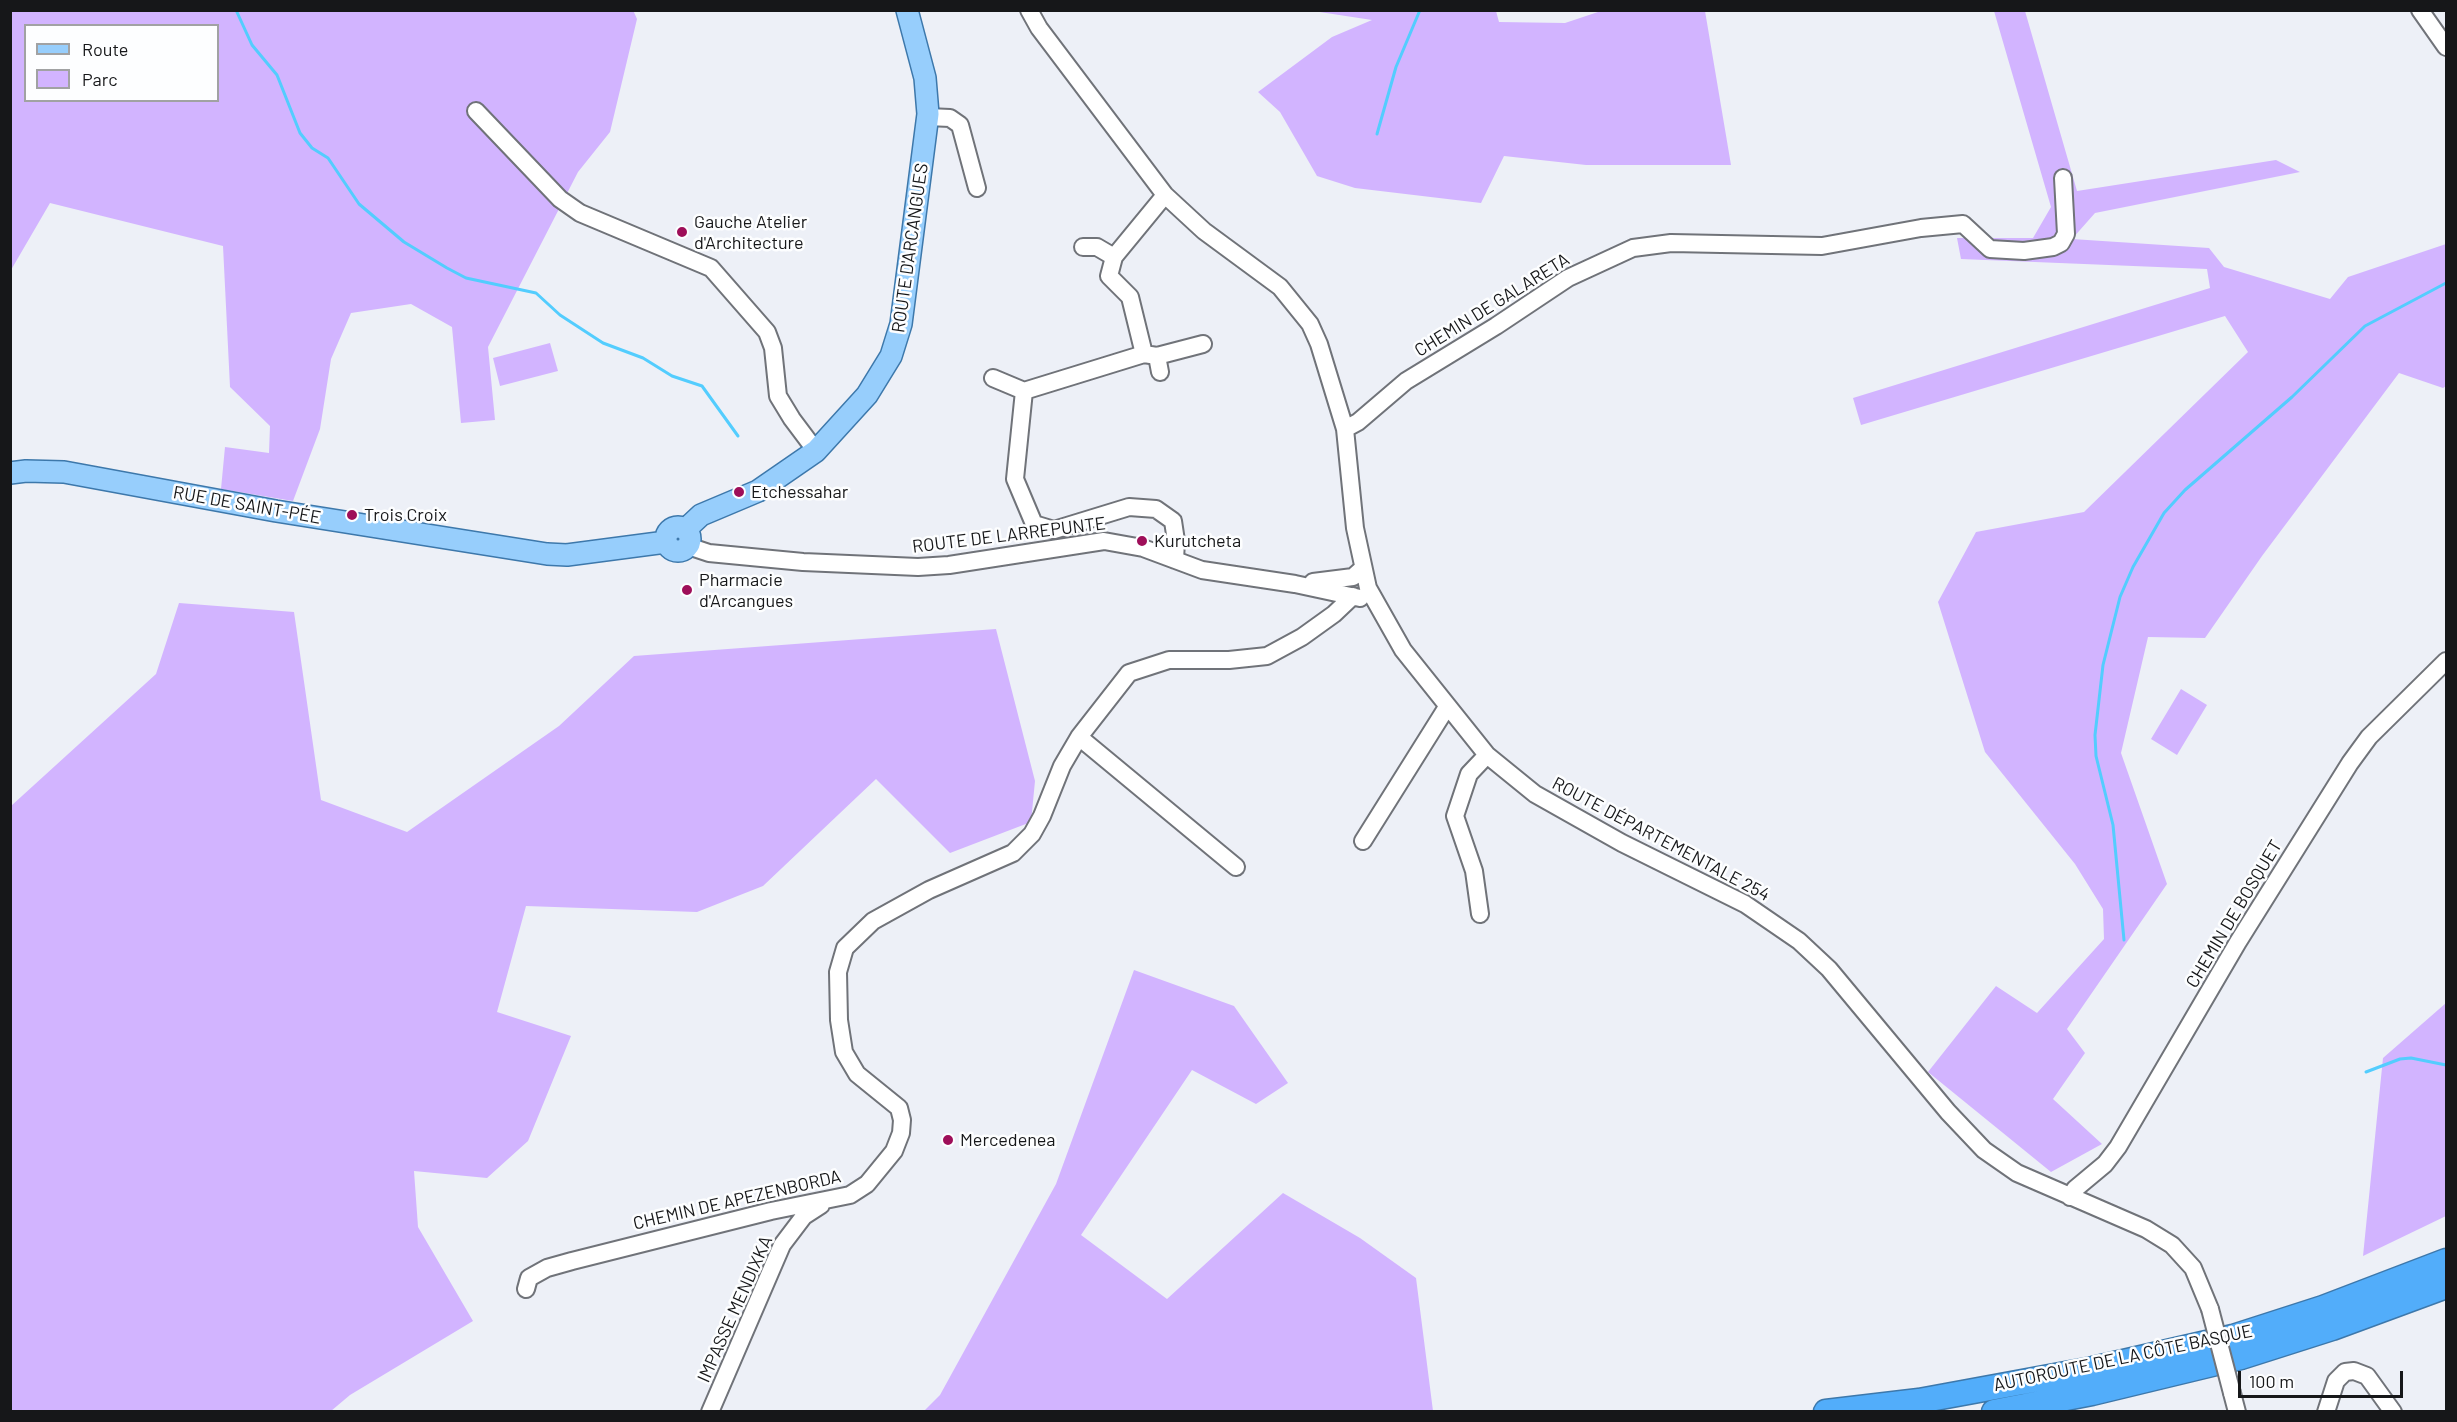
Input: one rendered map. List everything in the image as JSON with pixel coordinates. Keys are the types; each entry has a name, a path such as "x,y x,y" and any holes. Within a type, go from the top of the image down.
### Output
{"highway":[{"name":"AUTOROUTE DE LA CÔTE BASQUE","path":"1826,1412 1919,1401 2093,1369 2233,1337 2323,1308 2446,1261"},
{"name":"AUTOROUTE DE LA CÔTE BASQUE","path":"1994,1412 2092,1393 2241,1357 2332,1328 2446,1286"}],"main road":[{"name":"ROUTE D'ARCANGUES","path":"666,542 666,535 671,528 678,526 687,537 701,515 758,491 816,451 867,395 883,372 894,348 904,300 928,117 925,78 907,10"},
{"name":"RUE DE SAINT-PÉE","path":"10,473 44,471 83,476 547,554 567,555 666,542"}],"street":[{"name":"ROUTE DÉPARTEMENTALE 254","path":"1029,10 1046,37 1165,195 1204,231 1280,287 1310,324 1319,344 1345,429 1355,528 1362,569 1374,601 1403,650 1487,755 1535,794 1622,843 1745,904 1799,941 1829,969 1966,1133 2017,1173 2146,1229 2172,1245 2193,1268 2210,1309 2237,1412"},
{"path":"2420,10 2446,47"},
{"path":"476,111 560,200 580,213 711,268 767,332 773,348 778,396 816,451"},
{"path":"928,117 950,118 960,125 977,188"},
{"name":"CHEMIN DE GALARETA","path":"1345,429 1358,422 1406,381 1496,326 1568,278 1633,248 1671,243 1822,246 1921,228 1963,224 1990,249 2024,251 2053,247 2061,243 2066,234 2067,216 2063,178"},
{"path":"1154,361 1130,297 1109,276 1114,257 1165,195"},
{"path":"1083,247 1097,247 1114,257"},
{"path":"993,378 1024,391 1154,361 1203,344"},
{"path":"1024,391 1015,479 1034,524 1054,530 1129,507 1156,509 1173,521 1176,541 1175,560"},
{"name":"ROUTE DE LARREPUNTE","path":"687,537 709,553 856,566 918,567 949,565 1104,541 1136,546 1202,570 1344,590 1374,601"},
{"name":"ROUTE DE LARREPUNTE","path":"1344,590 1362,569"},
{"name":"CHEMIN DE APEZENBORDA","path":"526,1289 529,1278 547,1268 771,1211 850,1195 867,1184 894,1151 901,1133 899,1108 856,1074 844,1052 839,1020 838,972 845,948 873,921 929,890 1013,854 1032,834 1042,816 1062,766 1079,737 1129,673 1169,660 1229,660 1267,656 1281,650 1326,620 1344,590"},
{"name":"CHEMIN DE BOSQUET","path":"2070,1197 2075,1189 2105,1164 2118,1147 2238,942 2350,763 2369,737 2446,661"},
{"path":"1363,842 1447,707"},
{"path":"1079,737 1236,867"},
{"path":"1480,914 1474,871 1455,816 1469,774 1487,755"},
{"name":"IMPASSE MENDIXKA","path":"710,1412 782,1245 804,1216 826,1201"},
{"path":"2326,1412 2336,1381 2345,1372 2354,1371 2367,1376 2393,1412"}],"green space":[{"path":"633,10 637,19 610,132 578,172 488,347 495,420 461,423 452,327 411,304 351,313 331,359 320,429 293,501 221,489 225,447 269,453 270,426 230,387 223,246 50,203 11,270 11,11"},
{"path":"1313,11 1496,11 1499,22 1565,23 1601,11 1705,11 1731,165 1586,165 1504,156 1481,203 1355,188 1317,176 1280,112 1258,92 1332,37 1372,20"},
{"path":"1994,11 2025,11 2077,191 2276,160 2300,172 2095,213 2072,239 2209,248 2224,267 2330,299 2348,277 2446,244 2446,386 2443,388 2399,373 2262,556 2205,638 2148,637 2121,753 2167,884 2067,1029 2085,1053 2053,1099 2102,1144 2051,1172 1928,1072 1996,986 2037,1013 2104,939 2103,909 2075,864 1985,752 1938,602 1976,532 2084,512 2248,352 2225,316 1861,425 1853,398 2210,288 2207,269 1961,259 1957,238 2033,238 2051,207"},
{"path":"550,343 558,371 500,386 493,358"},
{"path":"179,603 294,612 321,800 407,832 559,726 634,656 996,629 1035,781 1031,822 950,853 876,779 763,886 697,912 526,906 497,1012 571,1036 528,1141 487,1178 414,1171 418,1227 473,1321 350,1395 331,1411 11,1412 11,806 156,674"},
{"path":"2181,689 2207,705 2177,755 2151,739"},
{"path":"1134,970 1234,1006 1288,1083 1256,1104 1192,1070 1081,1235 1167,1299 1283,1193 1360,1238 1416,1278 1433,1411 924,1411 940,1395 1056,1184"},
{"path":"2446,1003 2446,1216 2363,1256 2383,1058"}],"waterway":[{"path":"236,10 252,45 277,75 300,133 312,148 328,158 359,204 404,242 447,268 466,278 536,293 560,315 603,343 643,358 672,376 702,386 738,436"},
{"path":"1377,134 1396,67 1420,10"},
{"path":"2124,940 2113,825 2096,756 2095,735 2103,665 2120,597 2133,567 2164,513 2185,490 2292,397 2365,326 2446,283"},
{"path":"2366,1072 2400,1059 2411,1058 2446,1065"}],"place":[{"name":"Gauche Atelier d'Architecture","path":"682,232"},
{"name":"Etchessahar","path":"739,492"},
{"name":"Trois Croix","path":"352,515"},
{"name":"Kurutcheta","path":"1142,541"},
{"name":"Pharmacie d'Arcangues","path":"687,590"},
{"name":"Mercedenea","path":"948,1140"}]}
